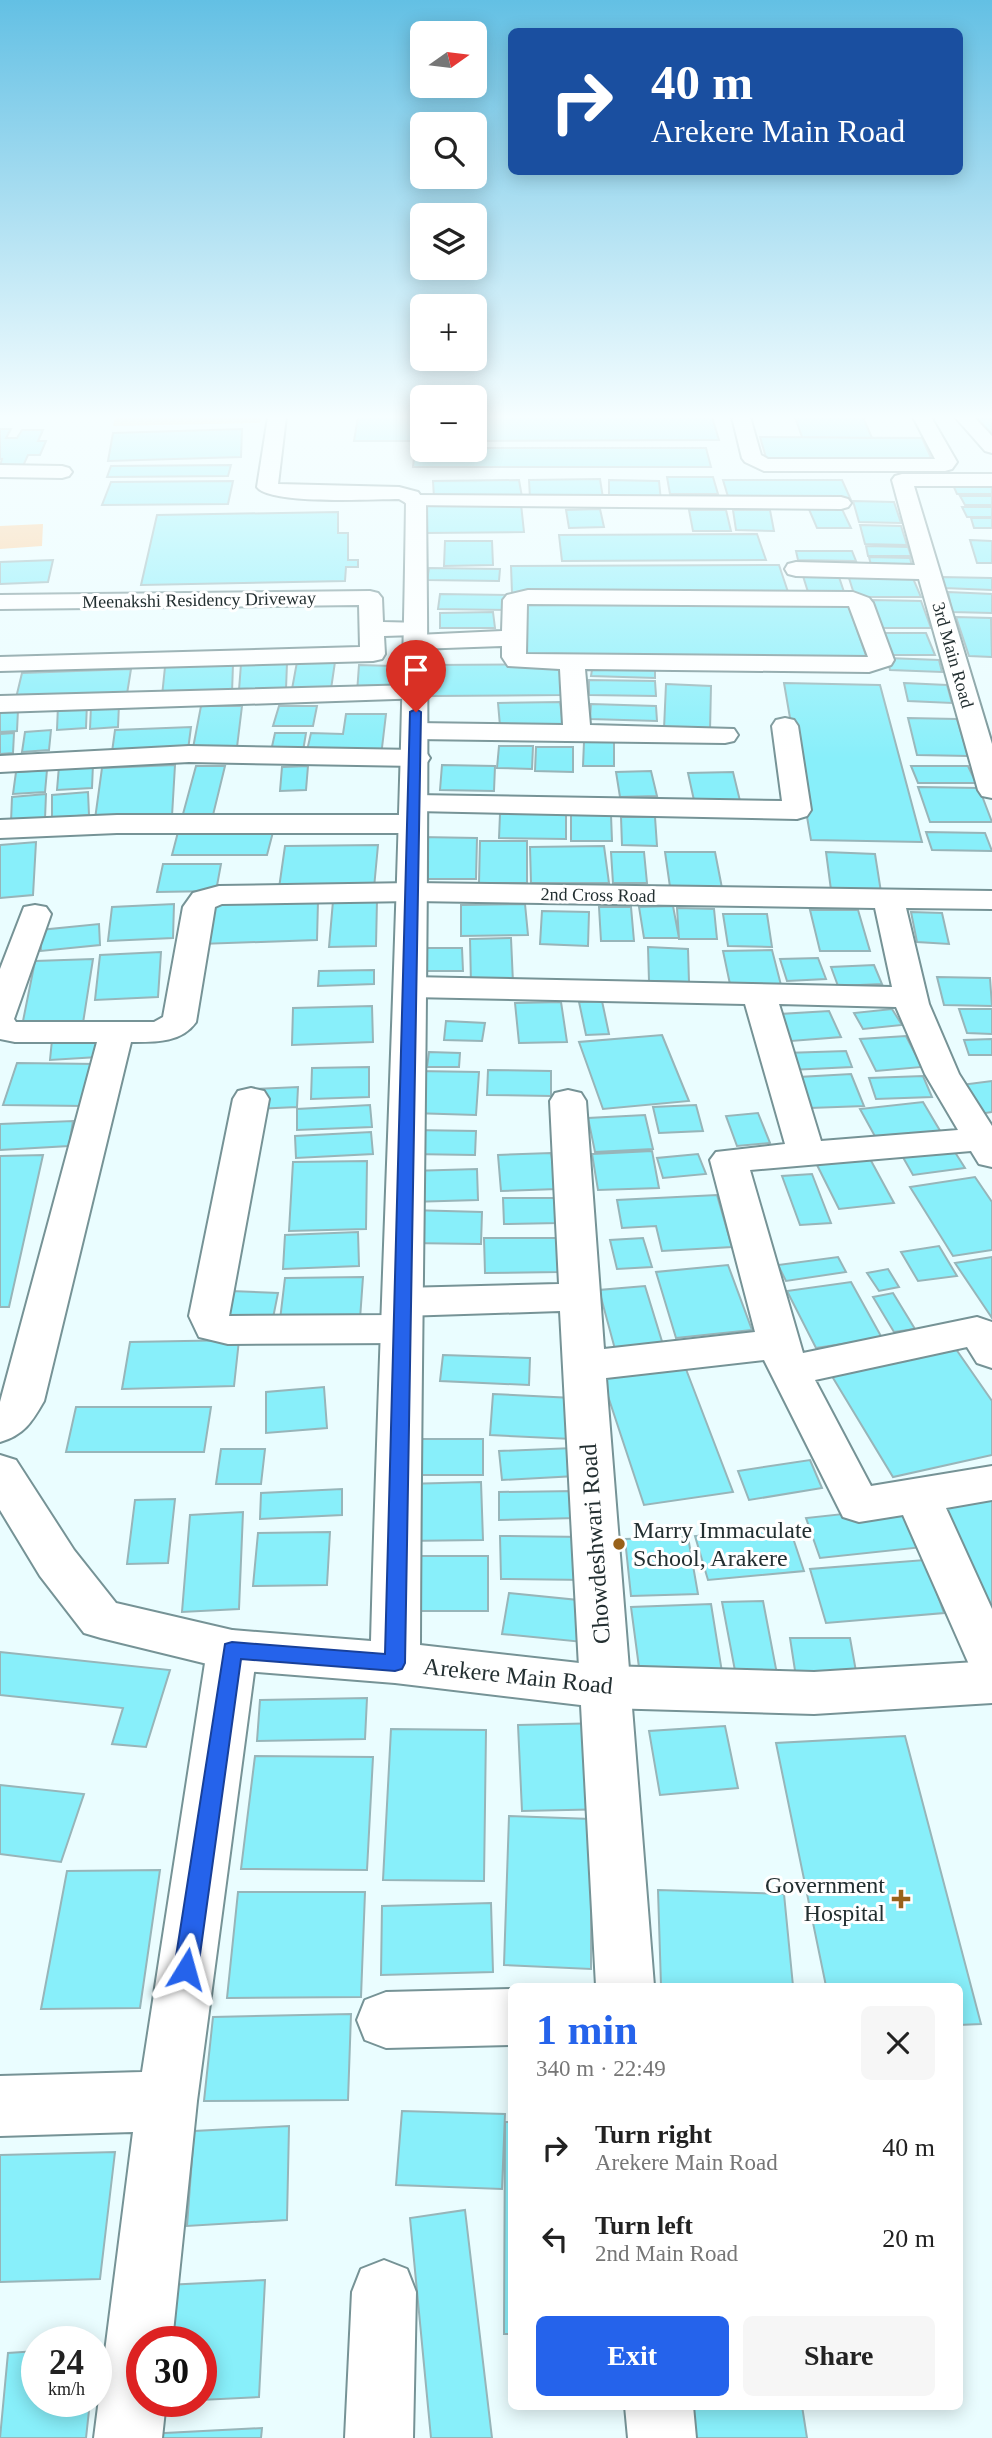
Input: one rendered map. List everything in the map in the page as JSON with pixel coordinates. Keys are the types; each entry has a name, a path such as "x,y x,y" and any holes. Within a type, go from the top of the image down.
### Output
{"street":[{"path":"395,1663 416,745 416,531"},
{"name":"3rd Main Road","path":"917,531 992,790"},
{"path":"796,569 929,572"},
{"name":"Meenakshi Residency Driveway","path":"0,602 370,598 371,628"},
{"path":"523,598 845,598 861,603 882,660 869,665 523,661 514,659 513,638 515,600 523,598"},
{"path":"0,664 373,654 371,628 513,638"},
{"path":"572,669 577,733"},
{"path":"962,687 992,687"},
{"path":"0,704 416,693"},
{"path":"0,829 414,814 797,810 785,726"},
{"path":"0,764 416,745 577,733 725,735"},
{"name":"2nd Cross Road","path":"117,1032 160,1031 179,1022 198,907 204,900 219,895 413,892 992,900"},
{"path":"888,898 912,997 942,1074 989,1150"},
{"path":"0,1016 35,914"},
{"path":"410,987 912,997"},
{"path":"760,994 807,1155"},
{"path":"0,1023 1,1029 15,1032 117,1032 23,1401 13,1418 0,1426"},
{"path":"251,1099 209,1316 214,1327 228,1330 401,1316 579,1297"},
{"name":"Chowdeshwari Road","path":"568,1101 625,1983"},
{"path":"989,1150 729,1160 784,1357 859,1506 992,1483"},
{"path":"583,1366 784,1357 977,1331 992,1353"},
{"name":"Arekere Main Road","path":"0,1472 57,1563 101,1619 232,1650 395,1663 606,1687 814,1693 992,1682"},
{"path":"918,1496 992,1664"},
{"path":"128,2438 167,2101 232,1650"},
{"path":"386,2020 508,2017"},
{"path":"0,2106 167,2101"},
{"path":"379,2438 384,2292"},
{"path":"659,2410 662,2438"}],"shaded area":[{"path":"0,531 43,531 42,546 0,549"}],"building":[{"path":"153,531 338,531 338,533 348,533 348,560 358,560 358,567 346,567 345,581 141,585"},
{"path":"426,531 524,532 426,533"},
{"path":"862,531 903,531 907,545 865,544"},
{"path":"757,534 766,560 562,561 559,535"},
{"path":"970,540 992,541 992,563 977,563"},
{"path":"445,541 492,541 493,565 444,566"},
{"path":"866,546 908,547 911,556 868,556"},
{"path":"796,551 852,551 856,561 798,560"},
{"path":"869,557 910,558 913,570 872,569"},
{"path":"53,560 48,582 0,584 0,562"},
{"path":"779,565 788,592 512,593 511,566"},
{"path":"429,568 500,569 499,581 427,580"},
{"path":"848,575 912,576 921,597 855,597"},
{"path":"803,576 839,577 844,592 808,592"},
{"path":"941,577 992,578 992,590 944,588"},
{"path":"948,592 992,594 992,613 952,612"},
{"path":"440,594 508,595 507,610 438,609"},
{"path":"873,600 921,601 931,628 881,628"},
{"path":"521,601 847,602 868,661 522,660"},
{"path":"493,612 495,628 440,628 440,613"},
{"path":"956,617 991,618 992,657 969,656"},
{"path":"882,633 926,633 935,655 889,655"},
{"path":"887,658 939,660 942,672 890,670"},
{"path":"297,662 335,662 331,689 292,689"},
{"path":"287,663 286,689 239,690 241,664"},
{"path":"593,663 655,665 655,678 591,676"},
{"path":"233,664 232,693 162,696 165,667"},
{"path":"559,664 562,695 431,696 432,665"},
{"path":"359,665 392,666 390,691 357,693"},
{"path":"131,669 127,694 16,698 22,673"},
{"path":"589,680 655,681 656,696 589,695"},
{"path":"784,683 880,685 922,842 811,840"},
{"path":"904,683 947,685 952,703 908,701"},
{"path":"666,684 711,686 710,731 664,729"},
{"path":"560,702 563,725 500,726 498,703"},
{"path":"87,703 86,728 57,730 58,705"},
{"path":"119,704 118,727 90,729 91,706"},
{"path":"591,704 656,706 657,721 590,719"},
{"path":"201,706 242,706 237,747 193,748"},
{"path":"279,706 317,706 313,726 273,726"},
{"path":"18,710 17,731 0,732 0,711"},
{"path":"346,714 386,714 381,756 306,755 311,733 343,734"},
{"path":"908,718 957,719 968,756 917,755"},
{"path":"191,727 188,750 112,752 115,730"},
{"path":"51,730 49,750 22,752 25,732"},
{"path":"14,733 13,753 0,754 0,734"},
{"path":"275,733 306,733 303,751 271,751"},
{"path":"584,742 614,742 614,766 583,766"},
{"path":"499,746 533,746 532,769 497,768"},
{"path":"536,747 573,747 573,772 535,771"},
{"path":"93,764 92,788 57,790 59,766"},
{"path":"175,765 172,816 95,819 102,768"},
{"path":"442,765 495,766 494,791 440,790"},
{"path":"196,766 225,766 213,815 183,814"},
{"path":"308,766 306,790 280,791 282,767"},
{"path":"911,766 968,766 976,783 918,783"},
{"path":"47,770 45,792 13,794 16,772"},
{"path":"651,771 657,796 620,797 616,772"},
{"path":"733,772 741,805 695,805 688,773"},
{"path":"918,787 979,788 992,822 930,822"},
{"path":"88,792 89,815 52,818 52,795"},
{"path":"46,794 45,819 11,822 12,797"},
{"path":"500,814 566,814 566,839 499,838"},
{"path":"571,815 611,815 612,841 571,841"},
{"path":"621,817 655,817 657,846 622,845"},
{"path":"178,832 273,832 267,855 172,855"},
{"path":"926,832 985,833 992,851 932,850"},
{"path":"420,837 477,838 476,879 417,879"},
{"path":"480,841 527,841 527,883 479,883"},
{"path":"36,842 33,895 0,898 0,845"},
{"path":"378,845 374,888 279,888 285,846"},
{"path":"604,846 609,883 531,883 530,847"},
{"path":"611,852 644,852 647,883 613,883"},
{"path":"665,852 715,852 722,888 670,887"},
{"path":"826,852 875,854 881,892 831,890"},
{"path":"163,864 221,864 216,891 157,892"},
{"path":"377,900 376,946 329,947 333,901"},
{"path":"318,901 317,940 200,944 205,905"},
{"path":"174,904 173,938 108,941 112,907"},
{"path":"525,904 528,935 461,936 461,905"},
{"path":"673,906 679,938 644,938 639,907"},
{"path":"599,907 631,907 634,941 601,941"},
{"path":"677,908 714,909 717,939 679,939"},
{"path":"810,910 858,910 870,951 820,951"},
{"path":"542,911 589,912 588,946 540,944"},
{"path":"911,912 942,913 949,944 917,942"},
{"path":"723,914 767,914 772,947 728,946"},
{"path":"99,924 100,945 41,951 40,930"},
{"path":"511,938 513,983 471,984 470,939"},
{"path":"648,947 688,949 689,982 649,981"},
{"path":"420,948 462,948 463,971 419,971"},
{"path":"772,950 782,989 731,989 723,951"},
{"path":"161,952 158,997 95,1000 100,955"},
{"path":"818,958 826,979 787,981 780,959"},
{"path":"93,959 83,1023 22,1026 35,961"},
{"path":"874,965 882,984 838,986 831,967"},
{"path":"374,970 374,984 318,986 319,971"},
{"path":"937,977 990,978 992,1006 944,1005"},
{"path":"602,1001 609,1034 586,1035 579,1002"},
{"path":"561,1002 567,1042 519,1043 515,1003"},
{"path":"372,1006 373,1042 292,1045 293,1008"},
{"path":"892,1009 902,1025 863,1029 854,1013"},
{"path":"959,1009 992,1009 992,1034 967,1033"},
{"path":"829,1011 841,1037 791,1041 780,1014"},
{"path":"446,1021 485,1023 482,1041 444,1040"},
{"path":"662,1035 689,1101 603,1109 579,1042"},
{"path":"906,1036 922,1067 876,1071 860,1039"},
{"path":"100,1037 98,1057 50,1060 52,1040"},
{"path":"992,1039 992,1055 969,1055 964,1040"},
{"path":"846,1051 852,1067 790,1070 785,1053"},
{"path":"429,1052 460,1053 459,1067 427,1067"},
{"path":"17,1063 97,1064 85,1106 3,1105"},
{"path":"369,1067 369,1097 311,1099 312,1068"},
{"path":"488,1070 551,1071 551,1096 487,1095"},
{"path":"416,1071 479,1072 476,1115 411,1113"},
{"path":"851,1074 864,1106 810,1108 799,1077"},
{"path":"923,1076 932,1097 876,1099 869,1078"},
{"path":"992,1081 992,1112 979,1114 961,1085"},
{"path":"298,1087 297,1107 252,1109 253,1089"},
{"path":"923,1102 942,1134 877,1140 860,1109"},
{"path":"370,1105 372,1127 297,1130 297,1109"},
{"path":"696,1105 703,1131 659,1133 653,1107"},
{"path":"758,1113 770,1143 737,1146 726,1116"},
{"path":"645,1115 653,1149 595,1152 588,1118"},
{"path":"73,1121 69,1146 0,1150 0,1124"},
{"path":"412,1130 476,1131 475,1155 410,1154"},
{"path":"371,1132 373,1154 296,1158 295,1136"},
{"path":"951,1146 965,1168 913,1175 900,1152"},
{"path":"652,1151 659,1188 598,1190 592,1154"},
{"path":"551,1153 557,1189 501,1191 498,1155"},
{"path":"698,1154 706,1174 663,1178 657,1158"},
{"path":"43,1155 9,1307 0,1307 0,1156"},
{"path":"869,1157 894,1203 839,1209 816,1163"},
{"path":"367,1161 366,1229 289,1231 293,1162"},
{"path":"477,1169 478,1200 410,1202 410,1171"},
{"path":"812,1174 831,1223 800,1225 782,1176"},
{"path":"975,1177 992,1202 992,1250 953,1256 910,1187"},
{"path":"717,1195 732,1247 662,1251 656,1226 622,1228 617,1200"},
{"path":"503,1198 558,1198 559,1223 504,1224"},
{"path":"409,1210 482,1212 481,1244 407,1243"},
{"path":"358,1232 359,1266 283,1269 285,1235"},
{"path":"484,1238 557,1238 559,1272 485,1273"},
{"path":"643,1238 652,1267 617,1269 610,1240"},
{"path":"939,1246 957,1276 918,1281 901,1252"},
{"path":"838,1257 846,1272 786,1281 778,1265"},
{"path":"992,1257 992,1318 955,1263"},
{"path":"728,1265 752,1330 676,1338 656,1272"},
{"path":"888,1269 899,1287 879,1291 867,1273"},
{"path":"363,1277 360,1319 280,1320 285,1278"},
{"path":"851,1282 882,1338 816,1348 787,1291"},
{"path":"645,1286 664,1348 616,1353 599,1290"},
{"path":"231,1291 278,1293 272,1323 224,1321"},
{"path":"893,1293 915,1329 894,1332 873,1297"},
{"path":"239,1340 234,1386 122,1389 130,1342"},
{"path":"951,1342 992,1401 992,1455 893,1477 827,1368"},
{"path":"443,1355 530,1358 529,1385 440,1381"},
{"path":"684,1364 733,1492 644,1505 601,1375"},
{"path":"324,1387 327,1428 266,1433 266,1392"},
{"path":"493,1394 573,1398 572,1439 490,1435"},
{"path":"76,1407 211,1407 204,1452 66,1452"},
{"path":"409,1439 483,1439 483,1475 408,1475"},
{"path":"573,1448 576,1476 502,1480 499,1451"},
{"path":"221,1449 265,1449 261,1484 216,1484"},
{"path":"810,1460 822,1488 749,1500 738,1471"},
{"path":"481,1482 483,1540 403,1541 404,1484"},
{"path":"342,1489 342,1515 260,1519 261,1493"},
{"path":"575,1491 576,1518 499,1520 499,1492"},
{"path":"992,1491 992,1618 928,1503"},
{"path":"175,1499 168,1563 127,1564 135,1500"},
{"path":"917,1506 933,1546 820,1558 806,1518"},
{"path":"243,1512 239,1609 182,1612 190,1515"},
{"path":"789,1526 804,1571 708,1580 695,1536"},
{"path":"330,1532 327,1585 253,1586 258,1533"},
{"path":"500,1536 585,1537 586,1580 501,1579"},
{"path":"688,1537 698,1594 631,1596 625,1539"},
{"path":"414,1556 488,1556 488,1611 412,1611"},
{"path":"925,1560 944,1613 826,1623 810,1569"},
{"path":"509,1593 588,1601 583,1642 502,1634"},
{"path":"763,1601 777,1674 736,1676 722,1602"},
{"path":"711,1604 722,1672 640,1675 631,1607"},
{"path":"790,1638 850,1638 857,1677 796,1677"},
{"path":"0,1652 170,1670 146,1747 112,1744 123,1708 0,1695"},
{"path":"367,1698 365,1739 257,1741 260,1700"},
{"path":"605,1723 612,1809 522,1811 518,1725"},
{"path":"725,1726 738,1788 660,1795 649,1731"},
{"path":"391,1729 486,1730 484,1881 383,1880"},
{"path":"905,1736 981,2024 963,2025 963,1983 825,1983 776,1743"},
{"path":"255,1756 373,1757 367,1870 241,1869"},
{"path":"0,1785 84,1794 61,1862 0,1854"},
{"path":"509,1816 591,1819 591,1969 504,1965"},
{"path":"160,1870 140,2008 41,2009 67,1871"},
{"path":"658,1890 784,1894 793,1983 661,1983"},
{"path":"238,1892 365,1892 361,1997 227,1998"},
{"path":"491,1903 493,1972 381,1975 382,1906"},
{"path":"351,2014 348,2100 204,2101 213,2017"},
{"path":"402,2111 505,2114 502,2189 396,2185"},
{"path":"505,2122 508,2122 508,2334 504,2334"},
{"path":"289,2126 287,2220 187,2226 194,2131"},
{"path":"115,2152 100,2279 0,2282 0,2155"},
{"path":"465,2210 492,2438 431,2438 410,2218"},
{"path":"265,2280 259,2397 217,2399 217,2326 162,2326 166,2285"},
{"path":"21,2352 21,2417 88,2417 86,2438 0,2438 8,2353"},
{"path":"671,2410 803,2410 807,2438 674,2438"},
{"path":"262,2428 261,2438 146,2438 146,2434"}],"place":[{"name":"Marry Immaculate School, Arakere","path":"619,1544"},
{"name":"Government Hospital","path":"901,1899"}],"route":[{"path":"186,1969 232,1650 395,1663 400,1329 416,712"}]}
